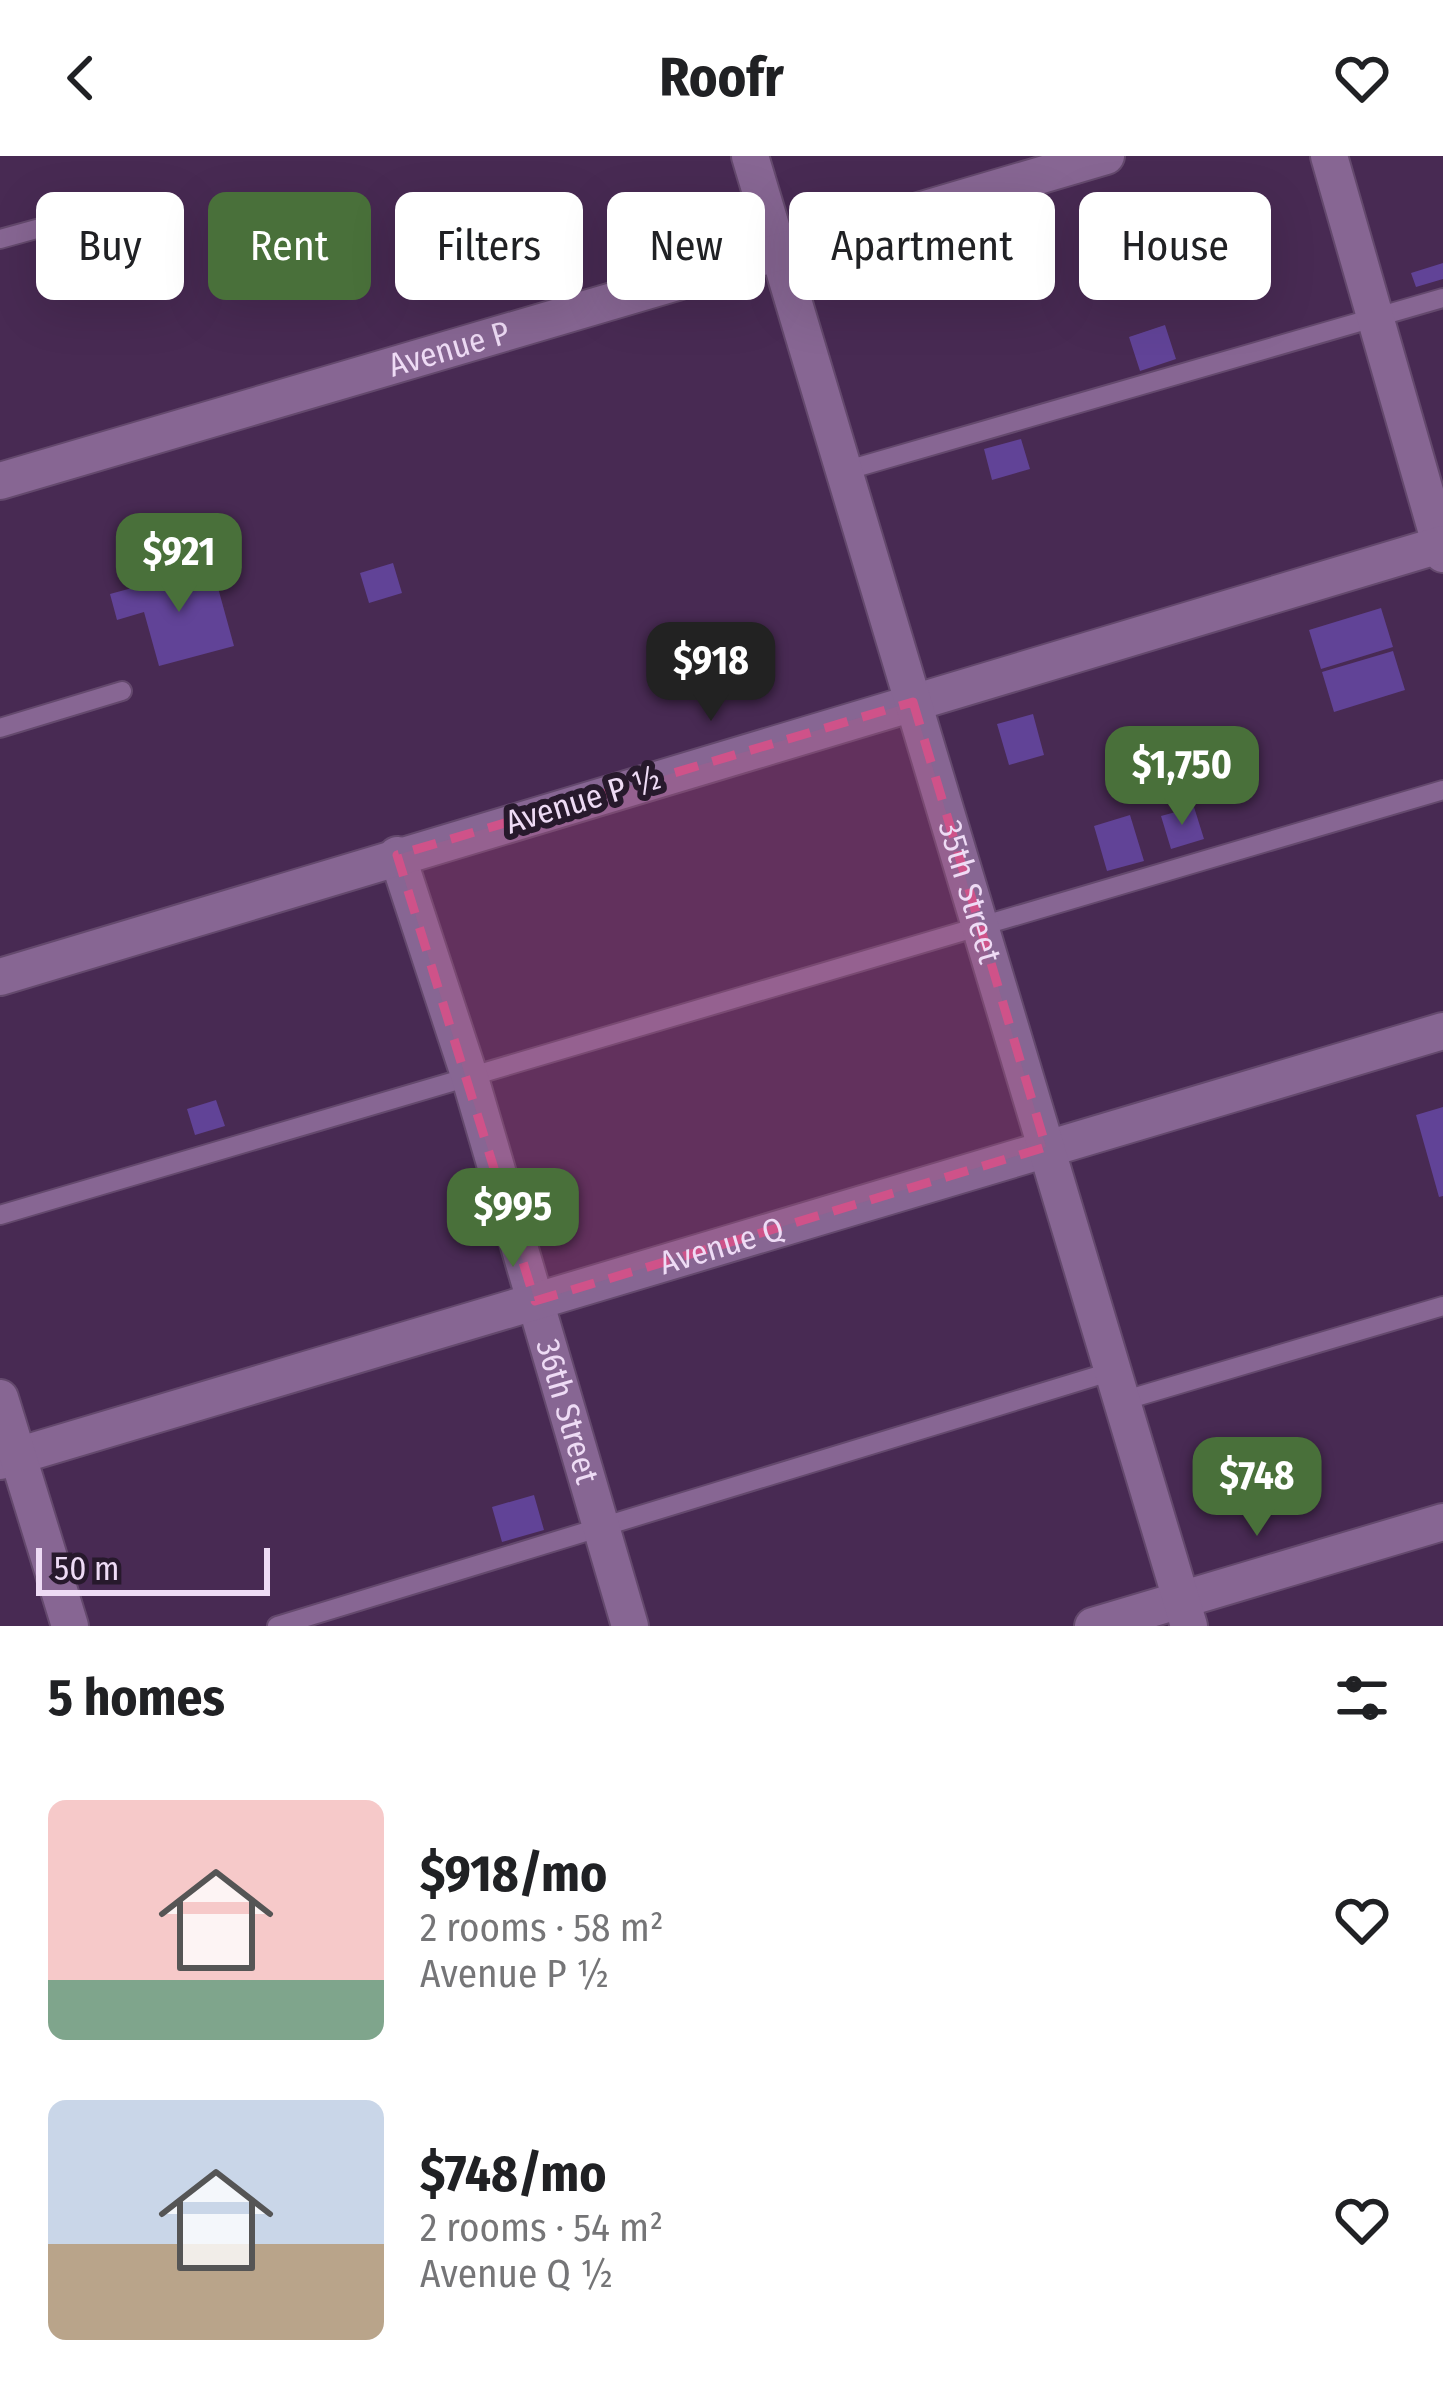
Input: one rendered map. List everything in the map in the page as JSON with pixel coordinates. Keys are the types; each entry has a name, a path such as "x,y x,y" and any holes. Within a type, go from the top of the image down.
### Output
{"street":[{"name":"35th Street","path":"750,156 1185,1613"},
{"name":"Avenue P","path":"0,481 1106,156"},
{"path":"1329,156 1442,547"},
{"name":"Avenue P ½","path":"0,977 1442,547"},
{"name":"36th Street","path":"398,855 470,1078 631,1626"},
{"name":"Avenue Q","path":"9,1458 1443,1031"},
{"path":"0,1398 9,1458 70,1626"},
{"path":"1093,1626 1185,1613 1443,1522"}],"lane":[{"path":"0,239 36,229"},
{"path":"844,471 1443,298"},
{"path":"0,728 122,692"},
{"path":"0,1216 1443,790"},
{"path":"277,1626 1117,1386 1443,1306"}],"highlighted area":[{"path":"913,702 1046,1147 535,1301 397,855"}],"building":[{"path":"1443,263 1443,279 1416,287 1411,273"},
{"path":"1165,325 1176,359 1140,371 1129,337"},
{"path":"1021,439 1030,469 992,480 984,449"},
{"path":"393,563 402,593 369,603 360,573"},
{"path":"212,566 234,646 159,666 144,612 117,620 110,594"},
{"path":"1381,608 1393,647 1321,669 1309,630"},
{"path":"1393,651 1405,690 1334,712 1322,672"},
{"path":"1033,714 1044,755 1009,765 997,724"},
{"path":"1194,807 1204,839 1171,849 1161,816"},
{"path":"1130,815 1144,861 1107,871 1094,826"},
{"path":"216,1100 225,1126 195,1135 187,1109"},
{"path":"1443,1107 1443,1196 1439,1197 1416,1115"},
{"path":"534,1495 544,1530 502,1542 492,1507"}]}
